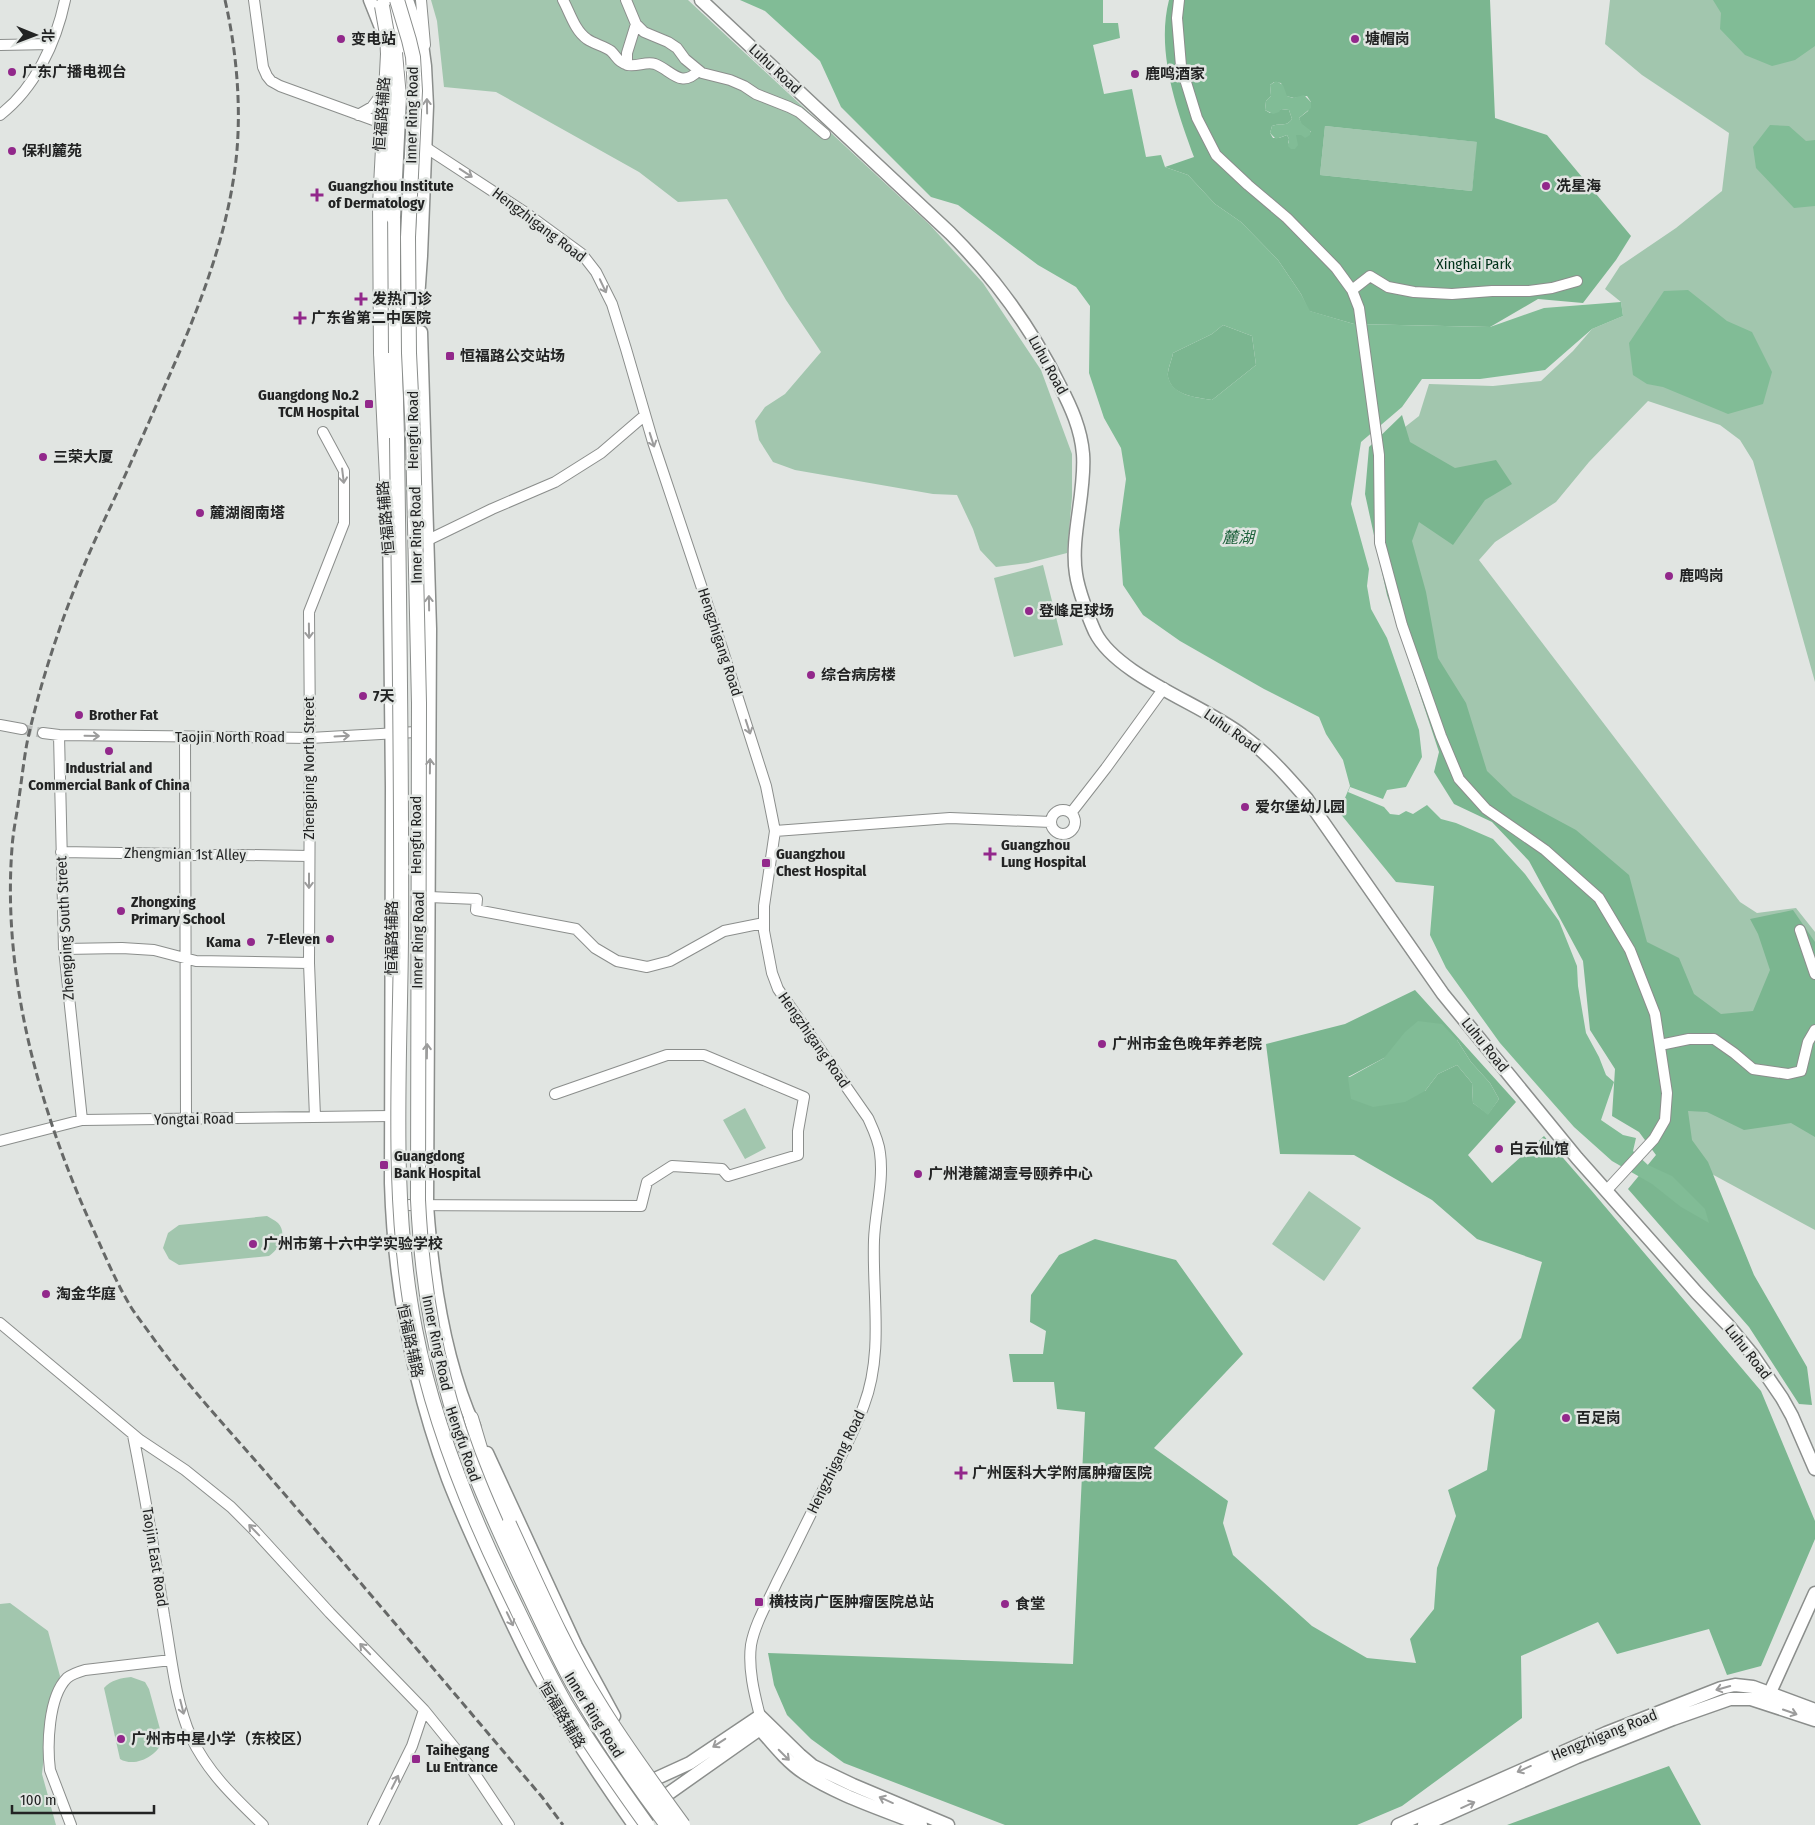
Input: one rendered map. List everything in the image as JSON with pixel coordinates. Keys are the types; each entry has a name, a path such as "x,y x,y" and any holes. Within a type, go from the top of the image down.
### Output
{"highway":[{"name":"Inner Ring Road","path":"397,0 409,40 415,91 408,237 419,713 418,1200 420,1246 425,1286 433,1333 446,1387 470,1463 498,1529 572,1682 600,1728 666,1825"},
{"name":"Inner Ring Road","path":"380,2 394,50 398,90 393,217 393,284 400,609 401,944 399,1146 401,1215 407,1279 415,1330 427,1384 443,1437 473,1516 535,1646 565,1703 593,1748 648,1825"},
{"path":"380,2 387,34 388,54 380,205 381,353 389,520"},
{"path":"471,1418 485,1465 509,1524 576,1664 598,1702 682,1825"}],"main road":[{"name":"Hengfu Road","path":"408,0 418,29 425,66 427,106 421,256 413,379 412,450 415,555 420,1264 432,1338 446,1396 468,1464 479,1490 547,1639 595,1724 637,1788 666,1825"},
{"name":"Luhu Road","path":"690,0 704,4 950,233 973,256 1010,302 1044,354 1076,421 1081,439 1083,456 1075,553 1076,575 1095,632 1106,648 1115,658 1242,735 1266,755 1307,799 1443,994 1560,1138 1752,1354 1792,1416 1815,1469"},
{"name":"Hengfu Road","path":"380,2 398,29 404,58 406,85 396,312 401,562 397,733 401,1105 397,1205 418,1334 432,1394 456,1467 494,1556 551,1673 633,1817 648,1825"},
{"name":"恒福路辅路","path":"380,2 385,60 374,231 376,375 382,482 389,520 397,733 391,1116 397,1205"},
{"path":"421,256 429,577 430,741 421,1205 438,1303 454,1368 471,1418 576,1646 651,1781 682,1825"},
{"path":"389,520 401,562"},
{"path":"415,555 429,577"},
{"path":"446,1396 471,1418"},
{"path":"1768,1698 1815,1594"},
{"name":"Hengzhigang Road","path":"1398,1825 1606,1733 1722,1688 1744,1685 1815,1720"},
{"name":"Hengzhigang Road","path":"1424,1825 1577,1757 1718,1703 1740,1698 1768,1698 1815,1710"},
{"path":"637,1788 690,1763 760,1716 800,1756 819,1769 908,1810 948,1825"},
{"name":"Hengzhigang Road","path":"760,1716 760,1730"},
{"path":"650,1806 760,1730 785,1758 803,1773 834,1790 921,1825"}],"street":[{"path":"0,115 17,100 29,85 51,44 65,0"},
{"name":"Hengzhigang Road","path":"254,0 263,67 271,81 381,122 404,134 526,212 569,244 589,262 596,272 612,304 629,358 644,416 758,759 771,806 775,831 764,906 764,923 767,954 772,973 778,989 868,1118 876,1135 880,1152 881,1171 874,1240 877,1322 871,1381 864,1405 847,1445 804,1526 755,1631 750,1665 754,1695 760,1716"},
{"path":"422,0 425,28 425,66"},
{"path":"564,0 580,34 589,41 610,50 620,63 632,66 650,63 657,65 674,76 682,78 693,76 698,71"},
{"path":"626,0 636,24 644,32 677,48 702,74 730,80 756,94 789,106 825,134"},
{"path":"1179,0 1177,18 1180,66 1197,118 1216,155 1287,218 1336,268 1352,290 1360,308 1379,455 1380,543 1402,625 1441,736 1459,779 1486,809 1545,850 1599,898 1630,950 1655,1014 1667,1093 1665,1120 1654,1139 1606,1191"},
{"path":"628,64 627,53 636,24"},
{"path":"0,45 51,44"},
{"path":"385,60 404,58"},
{"path":"358,115 372,107 383,92"},
{"path":"1352,290 1370,276 1388,287 1414,292 1452,294 1529,291 1552,288 1577,281"},
{"path":"428,540 492,509 555,482 601,453 644,416"},
{"name":"Zhengping North Street","path":"315,1117 309,963 309,612 344,523 344,471 323,432"},
{"path":"1071,813 1164,688"},
{"path":"0,725 22,729"},
{"name":"Taojin North Road","path":"43,733 59,736 310,738 416,732"},
{"name":"Zhengping South Street","path":"59,736 64,949 82,1120"},
{"path":"185,737 186,1119"},
{"path":"1060,810 1071,813 1073,816 1073,828 1064,834 1057,832 1051,822 1054,815 1060,810"},
{"path":"775,831 950,818 1051,822"},
{"name":"Zhengmian 1st Alley","path":"61,852 309,856"},
{"path":"428,897 477,899 476,910 576,930 595,948 616,962 647,967 670,961 724,931 764,923"},
{"path":"1800,930 1815,974"},
{"path":"64,949 154,950 196,961 309,963"},
{"path":"1660,1045 1689,1039 1714,1039 1753,1069 1788,1074 1801,1071 1808,1042 1815,1030"},
{"path":"397,1205 641,1206 647,1182 672,1166 722,1169 728,1176 798,1155 798,1131 804,1097 704,1055 667,1055 555,1094"},
{"name":"Yongtai Road","path":"0,1141 82,1120 391,1116"},
{"path":"0,1323 133,1435 179,1466 231,1507 330,1614 424,1710 471,1768 509,1825"},
{"name":"Taojin East Road","path":"133,1435 172,1660 185,1722 201,1756 222,1784 263,1825"},
{"path":"71,1825 50,1770 49,1761 50,1723 62,1684 74,1673 85,1670 172,1660"},
{"path":"373,1825 412,1746 424,1710"}],"shaded area":[{"path":"431,0 688,0 930,225 983,283 1041,370 1072,454 1072,497 1067,553 1028,563 996,567 980,550 973,529 957,495 933,494 795,470 773,462 759,440 755,421 765,407 785,394 821,352 786,300 727,199 678,202 639,172 496,92 444,87 437,21"},
{"path":"1610,0 1815,0 1815,682 1753,461 1740,440 1720,425 1648,401 1589,462 1556,502 1495,542 1479,560 1740,902 1757,913 1796,908 1815,932 1815,1230 1686,1160 1664,1020 1488,803 1380,543 1391,438 1419,416 1429,384 1493,386 1541,381 1573,351 1592,329 1623,316 1621,302 1605,289 1620,266 1676,228 1722,191 1729,133 1642,75 1605,44"},
{"path":"1325,126 1478,142 1472,191 1320,175"},
{"name":"登峰足球场","path":"1043,565 1063,645 1014,657 994,578"},
{"path":"745,1108 766,1148 745,1159 723,1120"},
{"path":"1309,1191 1361,1228 1324,1281 1272,1244"},
{"path":"267,1216 278,1223 282,1232 279,1245 269,1256 179,1265 169,1259 163,1248 168,1233 179,1225"},
{"path":"10,1603 48,1631 60,1676 48,1717 42,1774 56,1825 0,1825 0,1604"},
{"path":"131,1677 145,1682 149,1689 163,1740 151,1755 145,1759 132,1762 120,1759 104,1688 116,1680"}],"green space":[{"name":"Xinghai Park","path":"1169,0 1490,0 1495,118 1547,135 1631,236 1616,260 1583,303 1538,299 1490,327 1354,324 1309,311 1301,294 1278,260 1241,222 1215,204 1188,175 1165,167 1194,157 1170,79 1166,59 1166,19","holes":["1274,82 1281,83 1286,96 1294,98 1307,96 1311,102 1308,111 1299,118 1301,124 1311,132 1296,135 1288,144 1289,139 1287,135 1273,138 1270,133 1272,126 1285,124 1292,119 1289,110 1281,109 1270,113 1265,110 1266,101 1271,96 1270,85","1325,126 1477,142 1472,191 1320,175"]},
{"path":"1223,325 1252,336 1256,365 1212,400 1179,392 1170,383 1168,377 1173,353 1212,334"},
{"path":"1402,415 1410,442 1455,468 1496,460 1512,484 1485,500 1453,545 1419,522 1412,541 1426,592 1438,658 1466,703 1487,771 1513,796 1576,830 1629,875 1647,942 1679,958 1694,994 1721,1014 1753,1011 1770,970 1758,934 1750,919 1793,910 1815,942 1815,1137 1791,1123 1744,1130 1707,1112 1688,1111 1692,1140 1708,1162 1754,1275 1807,1367 1812,1405 1799,1404 1749,1327 1628,1189 1656,1155 1639,1132 1612,1116 1615,1069 1590,1030 1583,961 1529,861 1492,822 1454,804 1434,772 1439,752 1387,595 1365,494 1369,447"},
{"path":"1415,990 1516,1102 1468,1155 1492,1183 1544,1136 1761,1391 1815,1521 1815,1539 1761,1666 1727,1675 1709,1629 1617,1654 1598,1622 1521,1656 1522,1718 1402,1806 1357,1825 1005,1825 844,1763 811,1739 787,1715 774,1685 768,1653 1073,1664 1085,1412 1057,1409 1054,1382 1013,1382 1009,1354 1043,1354 1046,1331 1030,1322 1031,1295 1059,1255 1095,1239 1176,1260 1243,1354 1154,1448 1228,1501 1223,1523 1233,1555 1312,1626 1367,1658 1416,1663 1410,1639 1434,1609 1437,1568 1456,1516 1448,1490 1487,1470 1495,1410 1472,1388 1521,1338 1542,1262 1477,1239 1432,1200 1354,1155 1280,1154 1266,1044 1345,1024","holes":["1457,1040 1471,1062 1490,1083 1499,1099 1488,1114 1473,1103 1472,1083 1457,1065 1438,1074 1425,1091 1348,1077 1384,1058"]},
{"path":"1669,1766 1701,1825 1507,1825"}],"water":[{"name":"麓湖","path":"740,0 1103,0 1103,23 1118,23 1120,38 1093,45 1104,94 1132,89 1146,157 1161,155 1165,167 1188,175 1215,204 1241,222 1278,260 1310,311 1354,324 1490,327 1544,308 1621,302 1623,316 1592,329 1545,370 1480,379 1422,379 1402,407 1361,442 1351,504 1369,569 1367,586 1371,609 1387,638 1419,730 1422,757 1406,787 1387,790 1383,799 1350,787 1348,792 1384,807 1390,814 1399,815 1406,811 1413,814 1427,805 1441,819 1456,823 1493,839 1525,874 1559,921 1577,966 1578,986 1586,1033 1606,1075 1614,1082 1601,1120 1623,1135 1636,1138 1633,1151 1648,1165 1672,1176 1705,1209 1709,1223 1681,1207 1652,1184 1612,1161 1574,1127 1500,1043 1446,968 1430,935 1434,886 1396,882 1339,812 1350,786 1343,760 1326,734 1319,717 1264,689 1180,641 1143,615 1123,585 1119,530 1126,479 1121,448 1104,418 1089,373 1090,306 1076,287 1038,265 958,205 931,197 841,107 820,61 765,11","holes":["1223,325 1252,336 1256,365 1212,400 1179,392 1170,383 1168,374 1173,353 1212,334"]},
{"path":"1713,0 1815,0 1815,46 1795,60 1772,66 1745,55 1720,29 1721,13"},
{"path":"1276,81 1283,85 1287,96 1293,98 1304,95 1311,102 1311,108 1299,118 1302,124 1310,130 1310,135 1305,138 1301,135 1296,135 1298,145 1295,149 1291,149 1288,146 1289,139 1287,135 1276,139 1270,133 1272,126 1285,124 1292,119 1289,110 1281,109 1273,114 1265,110 1266,101 1271,96 1270,85"},
{"path":"1770,125 1789,126 1806,141 1815,140 1815,206 1794,208 1756,168 1753,147"},
{"path":"1688,290 1727,321 1752,332 1772,372 1763,404 1728,414 1663,387 1647,384 1633,375 1629,343 1664,291"},
{"path":"1418,1021 1442,1024 1457,1040 1471,1062 1490,1083 1499,1099 1488,1115 1473,1103 1472,1083 1457,1065 1438,1074 1425,1091 1405,1102 1373,1107 1351,1099 1348,1078 1384,1058 1405,1032"}],"tunnel":[{"path":"22,729 43,733"}],"railway":[{"path":"225,0 235,56 238,94 237,150 228,210 211,268 190,326 84,565 52,650 35,709 25,753 12,848 10,897 13,946 19,994 41,1091 57,1138 93,1229 118,1284 133,1310 195,1391 308,1521 542,1797 563,1825"}],"place":[{"name":"变电站","path":"341,39"},
{"name":"塘帽岗","path":"1355,39"},
{"name":"广东广播电视台","path":"12,72"},
{"name":"鹿鸣酒家","path":"1135,74"},
{"name":"保利麓苑","path":"12,151"},
{"name":"冼星海","path":"1546,186"},
{"name":"Guangzhou Institute of Dermatology","path":"317,195"},
{"name":"发热门诊","path":"361,299"},
{"name":"广东省第二中医院","path":"300,318"},
{"name":"恒福路公交站场","path":"450,356"},
{"name":"Guangdong No.2 TCM Hospital","path":"369,404"},
{"name":"三荣大厦","path":"43,457"},
{"name":"麓湖阁南塔","path":"200,513"},
{"name":"鹿鸣岗","path":"1669,576"},
{"name":"登峰足球场","path":"1029,611"},
{"name":"综合病房楼","path":"811,675"},
{"name":"7天","path":"363,696"},
{"name":"Brother Fat","path":"79,715"},
{"name":"Industrial and Commercial Bank of China","path":"109,751"},
{"name":"爱尔堡幼儿园","path":"1245,807"},
{"name":"Guangzhou Lung Hospital","path":"990,854"},
{"name":"Guangzhou Chest Hospital","path":"766,863"},
{"name":"Zhongxing Primary School","path":"121,911"},
{"name":"7-Eleven","path":"330,939"},
{"name":"Kama","path":"251,942"},
{"name":"广州市金色晚年养老院","path":"1102,1044"},
{"name":"白云仙馆","path":"1499,1149"},
{"name":"Guangdong Bank Hospital","path":"384,1165"},
{"name":"广州港麓湖壹号颐养中心","path":"918,1174"},
{"name":"广州市第十六中学实验学校","path":"253,1244"},
{"name":"淘金华庭","path":"46,1294"},
{"name":"百足岗","path":"1566,1418"},
{"name":"广州医科大学附属肿瘤医院","path":"961,1473"},
{"name":"横枝岗广医肿瘤医院总站","path":"759,1602"},
{"name":"食堂","path":"1005,1604"},
{"name":"广州市中星小学（东校区）","path":"121,1739"},
{"name":"Taihegang Lu Entrance","path":"416,1759"}]}
